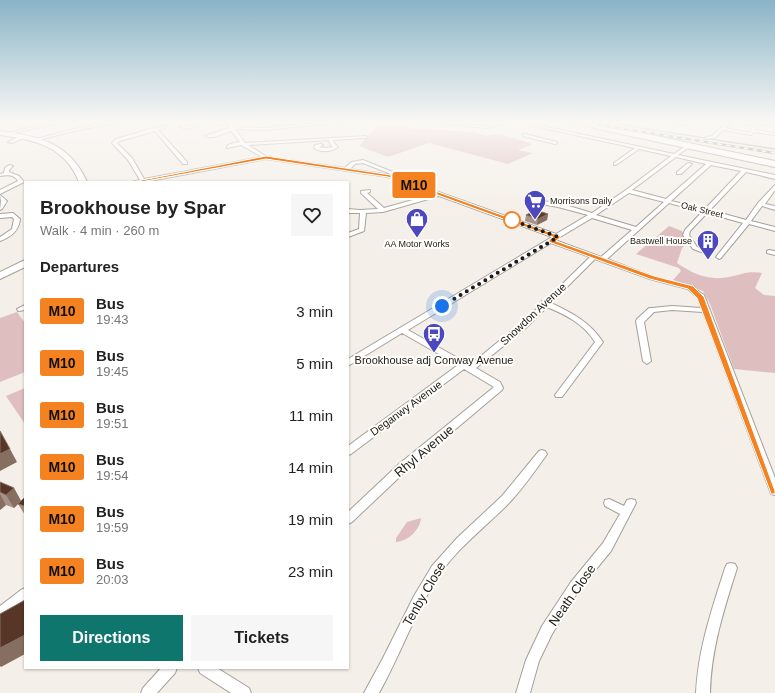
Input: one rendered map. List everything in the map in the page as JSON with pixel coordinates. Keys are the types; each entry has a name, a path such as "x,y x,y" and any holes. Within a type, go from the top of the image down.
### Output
{"highway":[{"path":"723,153 775,164"}],"main road":[{"path":"62,153 77,167 83,181"},
{"path":"0,276 24,264"}],"street":[{"path":"124,153 143,180"},
{"path":"176,153 185,163"},
{"path":"259,153 266,158"},
{"path":"616,164 631,153"},
{"path":"665,153 775,177"},
{"path":"349,362 592,215 628,191 676,153"},
{"path":"138,181 266,158 389,176 554,239 602,260 652,278 690,288 700,297 706,310 775,491"},
{"path":"346,170 353,163 363,162 394,173 389,176"},
{"path":"680,162 705,167"},
{"path":"602,260 710,163"},
{"path":"178,164 194,164 200,171"},
{"path":"680,173 690,164"},
{"path":"0,192 21,182 19,177 3,174 6,169 11,166"},
{"path":"709,253 695,248 686,235 687,231 705,210 744,171"},
{"path":"719,257 760,204 774,189"},
{"path":"368,191 363,192 383,210"},
{"name":"Oak Street","path":"628,191 748,220 775,229"},
{"path":"349,211 363,212 383,210 439,194"},
{"path":"0,197 4,201 0,208"},
{"path":"527,200 559,205 637,229"},
{"path":"760,204 775,208"},
{"path":"349,235 362,230 363,212"},
{"path":"0,216 13,215 17,219 17,228 14,232 0,239"},
{"path":"773,252 775,245"},
{"name":"Snowdon Avenue","path":"467,367 524,325 594,257"},
{"path":"545,303 578,319 593,331 599,342 559,395"},
{"path":"647,361 640,321 652,310 672,308 706,310"},
{"path":"402,330 467,367"},
{"name":"Rhyl Avenue","path":"349,519 403,468 499,388 497,384 467,367"},
{"name":"Deganwy Avenue","path":"349,449 467,367"},
{"name":"Tenby Close","path":"371,693 394,653 409,615 436,570 463,537 506,498 542,454"},
{"name":"Neath Close","path":"523,693 533,660 547,630 575,586 607,547 629,507 609,503"},
{"path":"703,693 703,668 710,636 731,568"},
{"path":"0,614 24,595"},
{"path":"148,693 169,669"},
{"path":"207,669 244,693"}],"shaded area":[{"path":"378,153 399,153 388,157"},
{"path":"468,153 532,153 508,164"},
{"path":"669,226 682,231 688,243 682,248 677,263 689,270 702,276 715,278 756,272 762,273 755,288 764,295 775,296 775,373 734,369 710,304 703,291 673,280 681,271 679,268 636,254"},
{"path":"17,312 24,322 24,372 0,382 0,318"},
{"path":"24,388 24,423 6,396"},
{"path":"421,518 416,531 413,534 405,540 396,542 396,538 407,522"}],"building":[{"path":"536,210 548,214 538,219 526,215"},
{"path":"0,431 10,449 0,454"},
{"path":"0,482 14,488 6,495 0,492"},
{"path":"24,498 24,506 18,504"},
{"path":"24,601 24,636 0,648 0,614"}],"bus line":[{"name":"M10","path":"141,181 266,158 374,173 389,176 558,237 551,241 652,278 690,288 700,297 775,491"}],"place":[{"name":"Morrisons Daily","path":"535,220"},
{"name":"AA Motor Works","path":"417,238"},
{"name":"Bastwell House","path":"708,260"},
{"name":"Brookhouse adj Conway Avenue","path":"434,354"}],"route":[{"path":"442,306 558,237 512,220"}]}
